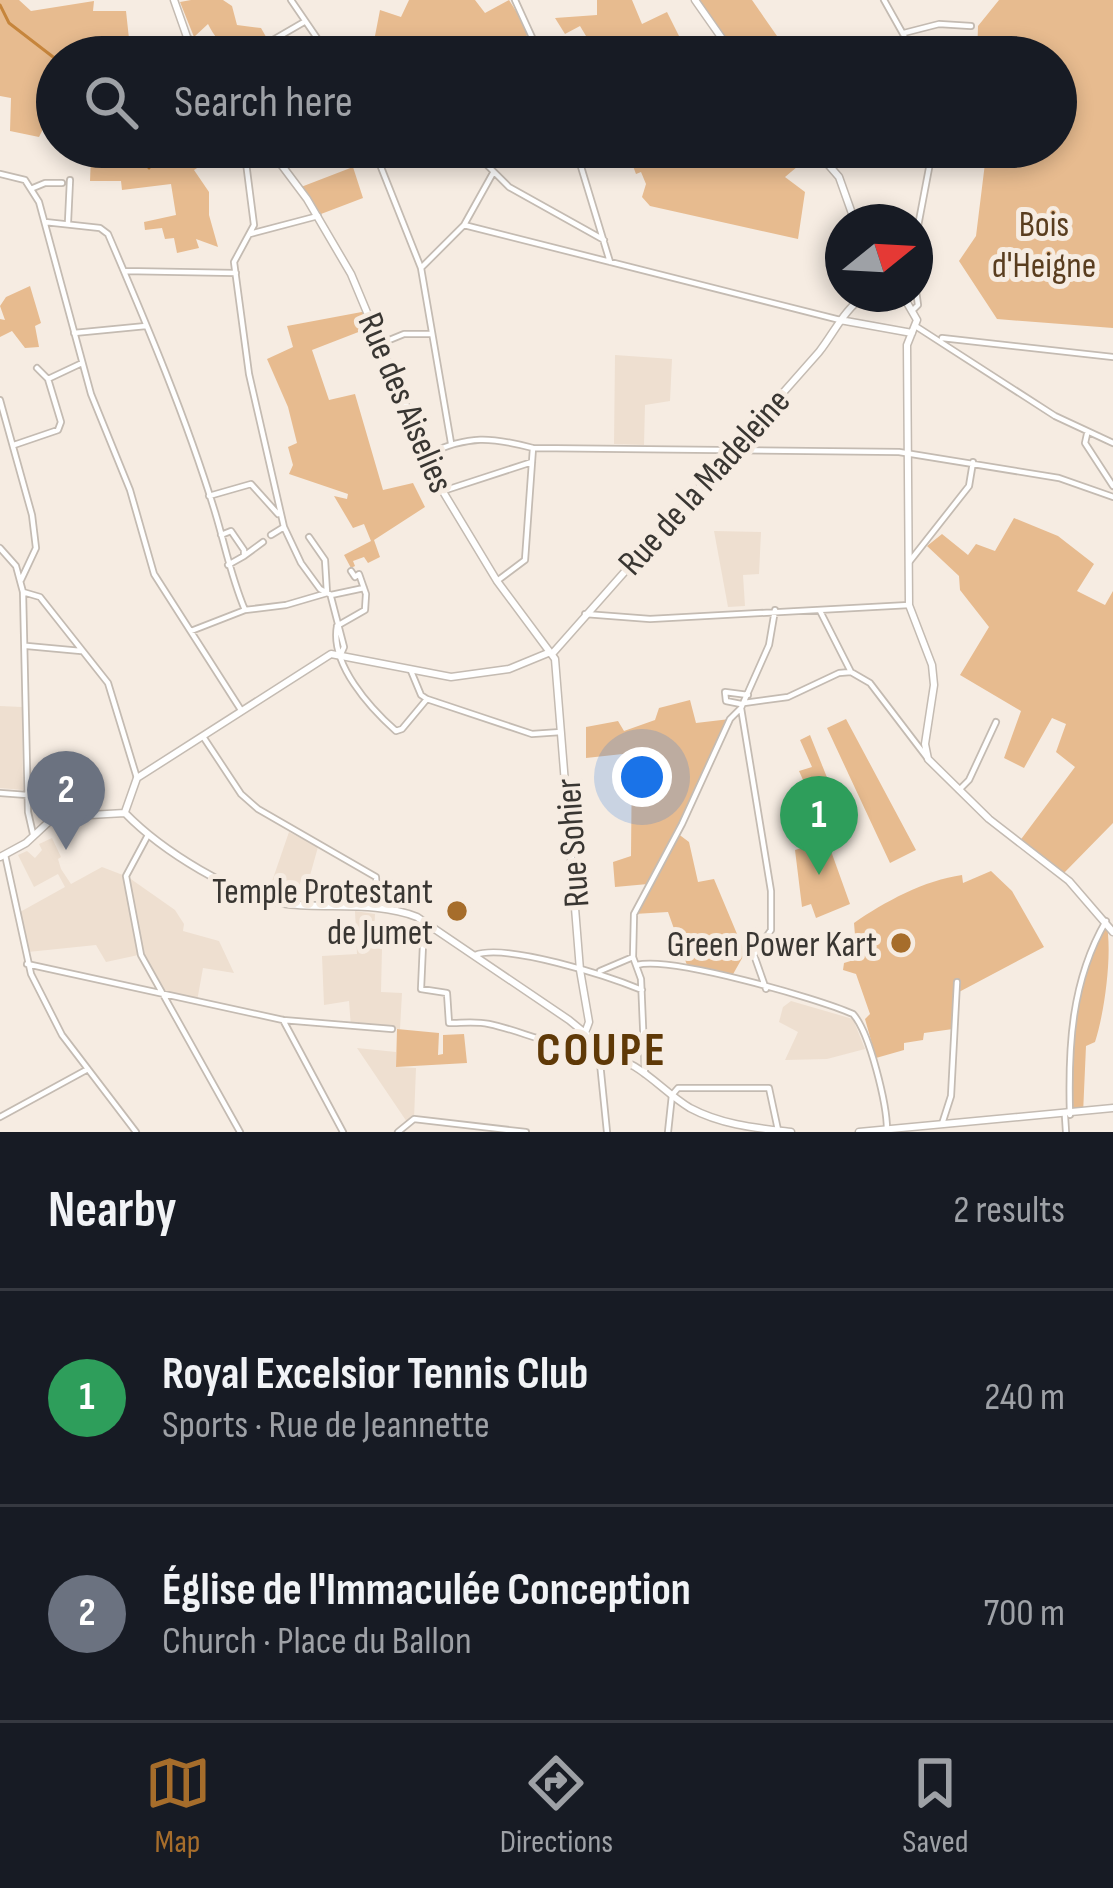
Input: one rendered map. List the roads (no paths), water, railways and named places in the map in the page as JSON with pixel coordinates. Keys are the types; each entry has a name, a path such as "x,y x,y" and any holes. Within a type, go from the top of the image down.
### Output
{"street":[{"path":"174,0 187,36"},
{"path":"291,0 314,36"},
{"path":"515,0 531,36"},
{"path":"695,0 720,36"},
{"path":"884,0 906,36"},
{"path":"280,36 304,22"},
{"path":"904,33 939,24 971,26"},
{"path":"247,168 254,225 234,262 249,374 284,527 301,563 329,594"},
{"name":"Rue des Aiselies","path":"283,168 351,274 442,490 497,581 551,654"},
{"path":"381,168 421,268 451,443"},
{"path":"582,168 610,264"},
{"path":"831,168 849,204"},
{"path":"922,204 929,168"},
{"path":"421,268 464,225 491,169 509,187 604,239"},
{"path":"0,174 14,175 32,188 82,363 130,490 154,574 241,710"},
{"path":"32,188 66,182 68,224"},
{"path":"250,234 318,216"},
{"path":"45,222 100,228 108,234 209,496 245,610"},
{"path":"464,225 840,320 914,330 936,338 1055,416 1113,443"},
{"path":"124,271 236,273"},
{"name":"Rue de la Madeleine","path":"551,654 819,352 845,312"},
{"path":"847,312 850,321"},
{"path":"914,312 914,330 907,345 909,605 932,665 934,685 925,744 928,759"},
{"path":"74,333 146,326"},
{"path":"382,343 404,334 431,334"},
{"path":"936,338 1113,357"},
{"path":"48,379 82,363"},
{"path":"14,445 58,430 62,422 48,379 37,368"},
{"path":"0,400 36,548 21,580"},
{"path":"428,454 451,443 494,438 532,448 907,455 1058,478 1110,495 1113,486 1085,443 1088,432"},
{"path":"497,581 525,560 532,448"},
{"path":"442,490 532,462"},
{"path":"908,563 969,486 973,462"},
{"path":"209,496 251,484 280,515"},
{"path":"271,536 284,527"},
{"path":"221,535 231,531 244,556"},
{"path":"309,537 325,560 344,647 341,654"},
{"path":"228,565 263,542"},
{"path":"0,548 21,580 23,592 27,796 33,835"},
{"path":"338,626 365,610 364,588 359,574 355,577 352,571"},
{"path":"190,631 245,610 364,588"},
{"path":"23,592 40,597 112,693 137,778 125,813"},
{"path":"586,614 650,619 909,605"},
{"path":"819,608 851,672 870,683 928,759 1069,881 1110,927 1085,965 1074,1010 1066,1132"},
{"path":"646,1076 642,990 629,921 730,719 748,695 769,646 775,610"},
{"path":"27,646 83,651"},
{"path":"137,778 329,654 464,676 551,654"},
{"path":"341,654 361,692 396,731 427,699"},
{"name":"Rue Sohier","path":"551,654 557,669 580,970 588,1018 582,1031"},
{"path":"411,671 427,699 532,734 563,732"},
{"path":"748,695 725,692 726,701 743,705 788,697 851,672"},
{"path":"743,705 771,891 771,930 754,956 766,989"},
{"path":"959,790 969,780 996,722"},
{"path":"202,735 241,794 258,809 376,877 378,908"},
{"path":"0,793 27,796"},
{"path":"28,812 44,823"},
{"path":"136,1132 62,1035 27,964 3,856 59,816 125,813 182,859 265,900 378,908 424,922 582,1031 597,1049 607,1132"},
{"path":"149,834 126,876 141,955 240,1132"},
{"path":"424,922 421,989 447,993 449,1023 484,1022 534,1040 597,1049 620,1058 707,1116 745,1129 791,1132"},
{"path":"474,956 495,949 598,972 642,990"},
{"path":"598,972 633,957"},
{"path":"637,965 650,962 664,968 697,968 856,1016 886,1104 887,1130"},
{"path":"27,964 284,1020 392,1029"},
{"path":"939,1127 951,1096 957,982"},
{"path":"284,1020 344,1132"},
{"path":"0,1117 88,1070"},
{"path":"668,1132 672,1095 678,1088 769,1088 778,1130"},
{"path":"859,1132 1113,1108"},
{"path":"398,1132 414,1119 526,1132"}],"waterway":[{"path":"0,5 9,23 36,44"}],"place":[{"name":"Église de l'Immaculée Conception","path":"66,850"},
{"name":"Royal Excelsior Tennis Club","path":"819,875"},
{"name":"Temple Protestant de Jumet","path":"457,911"},
{"name":"Green Power Kart","path":"901,943"}],"district":[{"name":"COUPE","path":"602,1048"}],"park label":[{"name":"Bois d'Heigne","path":"1044,244"}]}
